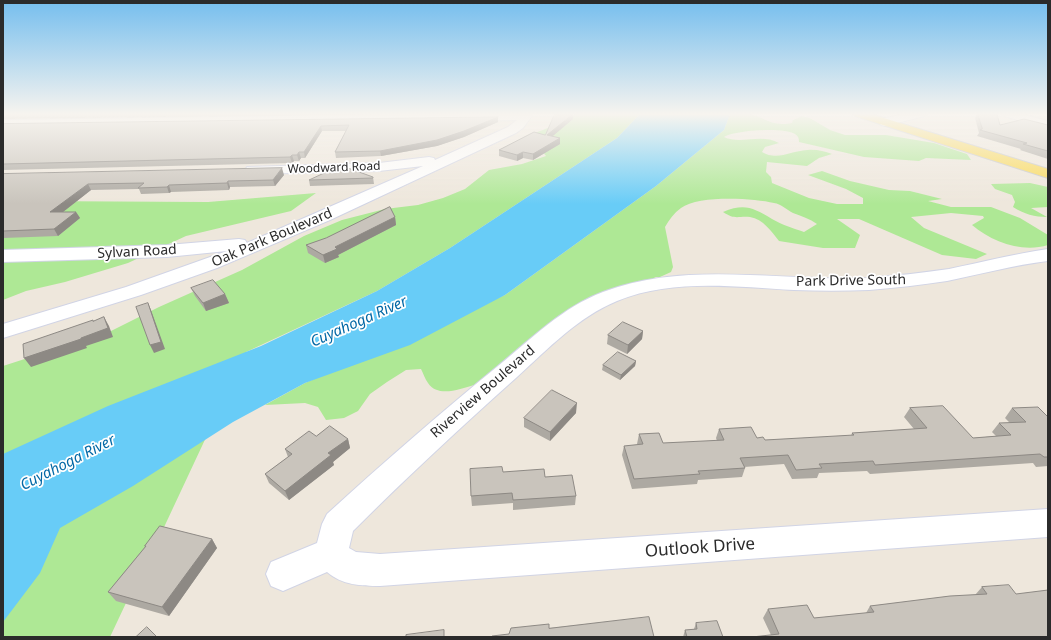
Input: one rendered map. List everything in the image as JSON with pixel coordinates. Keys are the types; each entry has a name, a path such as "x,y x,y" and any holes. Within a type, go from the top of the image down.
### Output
{"main road":[{"path":"954,144 1048,174"}],"street":[{"name":"Oak Park Boulevard","path":"3,331 175,277 271,240 481,144"},
{"name":"Woodward Road","path":"239,171 379,167 449,158"},
{"path":"379,167 400,173 404,180"},
{"name":"Sylvan Road","path":"3,256 172,251 212,248 271,240"},
{"path":"172,251 180,256 182,262 175,277"},
{"name":"Park Drive South","path":"699,279 827,284 890,282 946,275 1009,261 1048,255"},
{"name":"Riverview Boulevard","path":"342,561 338,524 446,424 526,354 570,320 596,303 634,289 668,282 699,279"},
{"name":"Outlook Drive","path":"342,561 380,570 1048,523"},
{"path":"283,574 342,561"}],"green space":[{"path":"608,144 450,248 377,291 246,352 151,555 142,569 110,637 3,637 3,366 68,345 99,337 159,307 242,270 304,236 342,220 385,209 418,205 443,198 465,189 489,170 522,164 546,156 537,145"},
{"path":"707,144 776,144 765,147 762,152 773,156 801,151 820,150 832,154 819,158 807,166 767,162 766,172 771,177 772,183 809,198 837,204 863,204 863,198 846,189 808,175 822,171 850,181 889,190 910,191 942,199 928,201 951,207 991,207 1020,218 1048,235 1048,245 1028,248 1018,247 998,241 972,225 984,218 983,216 951,213 911,217 924,228 987,254 976,259 942,255 859,219 837,219 860,235 855,248 823,248 779,241 767,226 759,220 750,217 733,217 723,212 743,207 749,208 780,223 804,232 817,224 777,204 765,201 740,199 712,199 700,201 681,208 676,212 665,227 673,267 671,272 660,277 654,277 658,279 635,284 474,385 450,391 437,390 432,388 428,383 421,369 406,370 370,394 358,411 344,418 326,420 318,407 305,403 265,405 305,383 505,295 656,186"},
{"path":"807,144 937,144 967,154 971,160 926,158 919,161 864,157"},
{"path":"1030,183 1048,187 1048,207 1031,208 1047,217 1030,215 1021,212 1013,207 1015,202 1012,195 995,189 991,184"},
{"path":"316,193 291,211 186,236 128,263 65,282 26,291 3,300 3,214 27,201 208,202"}],"water":[{"name":"Cuyahoga River","path":"608,144 707,144 656,186 505,295 410,345 305,383 233,422 133,486 60,528 40,573 3,622 3,454 108,406 261,346 377,291 450,248"}],"building":[{"path":"3,144 309,144 304,152 299,152 297,155 292,155 290,157 3,164"},
{"path":"339,144 417,144 380,151 335,152"},
{"path":"511,144 550,144 533,154 523,152 517,155 499,150"},
{"path":"1023,144 1048,144 1048,151"},
{"path":"345,167 373,178 309,180 335,168"},
{"path":"282,168 273,180 228,181 227,183 169,185 167,187 138,188 144,183 88,184 50,212 76,212 54,229 3,231 3,174"},
{"path":"390,207 395,217 335,247 337,249 323,255 306,245 326,238"},
{"path":"213,280 225,294 203,303 191,288"},
{"path":"148,303 161,342 150,345 136,307"},
{"path":"104,317 108,328 81,339 24,358 23,344"},
{"path":"623,322 643,331 628,345 608,335"},
{"path":"618,352 636,361 621,375 603,365"},
{"path":"552,390 577,403 550,432 524,418"},
{"path":"943,406 973,438 1011,435 999,423 1026,422 1012,408 1038,407 1048,417 1048,457 1044,457 1040,454 875,465 873,461 819,464 822,468 796,470 788,455 740,458 745,468 698,471 700,474 634,479 624,446 643,444 639,434 659,433 663,443 724,440 719,429 751,427 757,438 763,437 765,440 854,435 852,433 927,428 910,408"},
{"path":"330,426 348,439 328,453 331,455 285,491 265,474 292,454 285,449 309,431 316,436"},
{"path":"502,467 503,472 544,469 545,477 572,475 576,496 513,500 512,493 471,496 470,469"},
{"path":"160,526 212,539 162,607 108,592 146,546"},
{"path":"1009,585 1016,594 1048,590 1048,637 752,637 779,634 768,609 807,605 814,618 874,612 870,606 950,596 987,594 982,587"},
{"path":"649,617 654,637 492,637 509,634 511,628 549,624 549,628"},
{"path":"717,621 723,637 687,637 685,630 697,629 696,623"},
{"path":"147,627 157,637 136,637"},
{"path":"444,630 444,637 406,637 406,635"}]}
